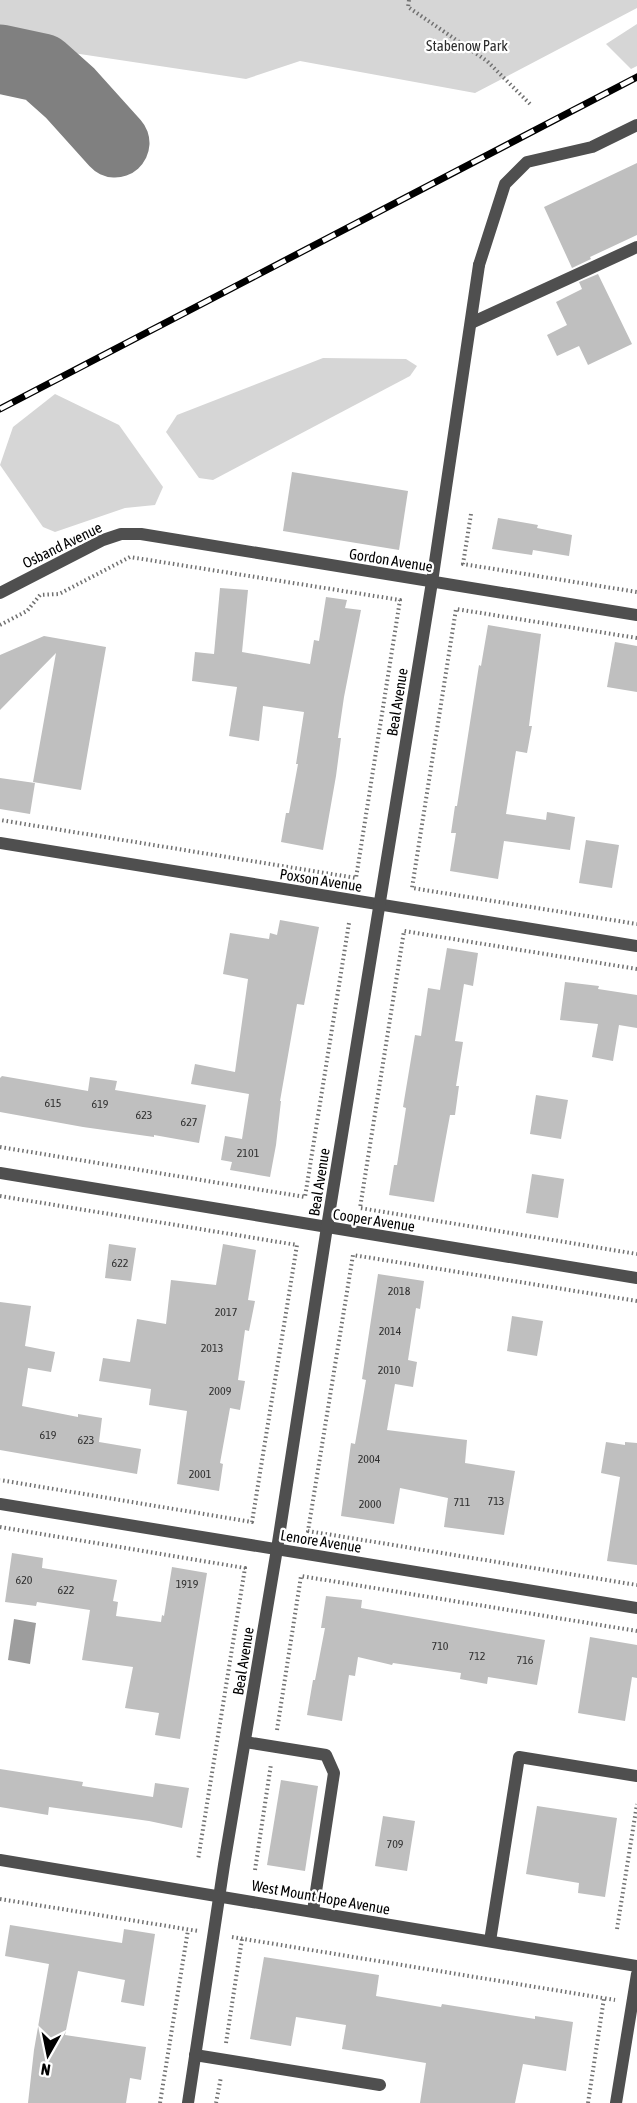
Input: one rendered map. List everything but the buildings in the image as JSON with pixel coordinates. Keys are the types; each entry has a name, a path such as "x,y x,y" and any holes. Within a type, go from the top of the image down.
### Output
{"street":[{"name":"Beal Avenue","path":"188,2103 432,582 479,265 505,184 527,162 592,147 637,125"},
{"path":"471,323 637,247"},
{"name":"Osband Avenue","path":"0,593 103,540 121,534 141,534"},
{"name":"Gordon Avenue","path":"141,534 637,615"},
{"name":"Poxson Avenue","path":"0,843 637,946"},
{"name":"Cooper Avenue","path":"0,1173 637,1278"},
{"name":"Lenore Avenue","path":"0,1504 637,1608"},
{"path":"245,1742 326,1755 334,1773 313,1911"},
{"path":"490,1941 519,1757 637,1776"},
{"name":"West Mount Hope Avenue","path":"0,1860 637,1966"},
{"path":"616,2103 637,1974"},
{"path":"195,2055 380,2085"}],"path":[{"path":"409,0 408,7 487,61 531,105"},
{"path":"471,514 463,564 637,592"},
{"path":"0,625 27,611 40,595 59,594 129,557 400,600 356,878 0,820"},
{"path":"637,638 456,609 412,888 637,924"},
{"path":"0,1147 304,1197 349,923"},
{"path":"637,969 404,932 360,1208 637,1254"},
{"path":"0,1196 297,1245 252,1522 0,1480"},
{"path":"637,1301 353,1255 308,1531 637,1585"},
{"path":"0,1527 245,1568 198,1860"},
{"path":"255,1870 301,1576 637,1631"},
{"path":"617,1929 637,1804"},
{"path":"0,1899 633,2003"},
{"path":"160,2103 188,1930"},
{"path":"216,2103 242,1939"},
{"path":"588,2103 604,1998"}],"green space":[{"name":"Stabenow Park","path":"0,0 637,0 637,8 475,93 300,61 246,79 0,42"},
{"path":"637,24 637,66 631,69 606,44"},
{"path":"323,358 406,359 417,366 410,376 213,480 199,478 166,432 177,415"},
{"path":"55,394 119,425 163,487 155,505 125,508 55,532 43,527 0,465 13,427"}],"shaded area":[{"path":"14,1619 36,1623 30,1664 8,1660"}],"taxiway":[{"path":"0,59 42,68 70,93 115,143"}],"railway":[{"path":"0,409 637,77"}]}
